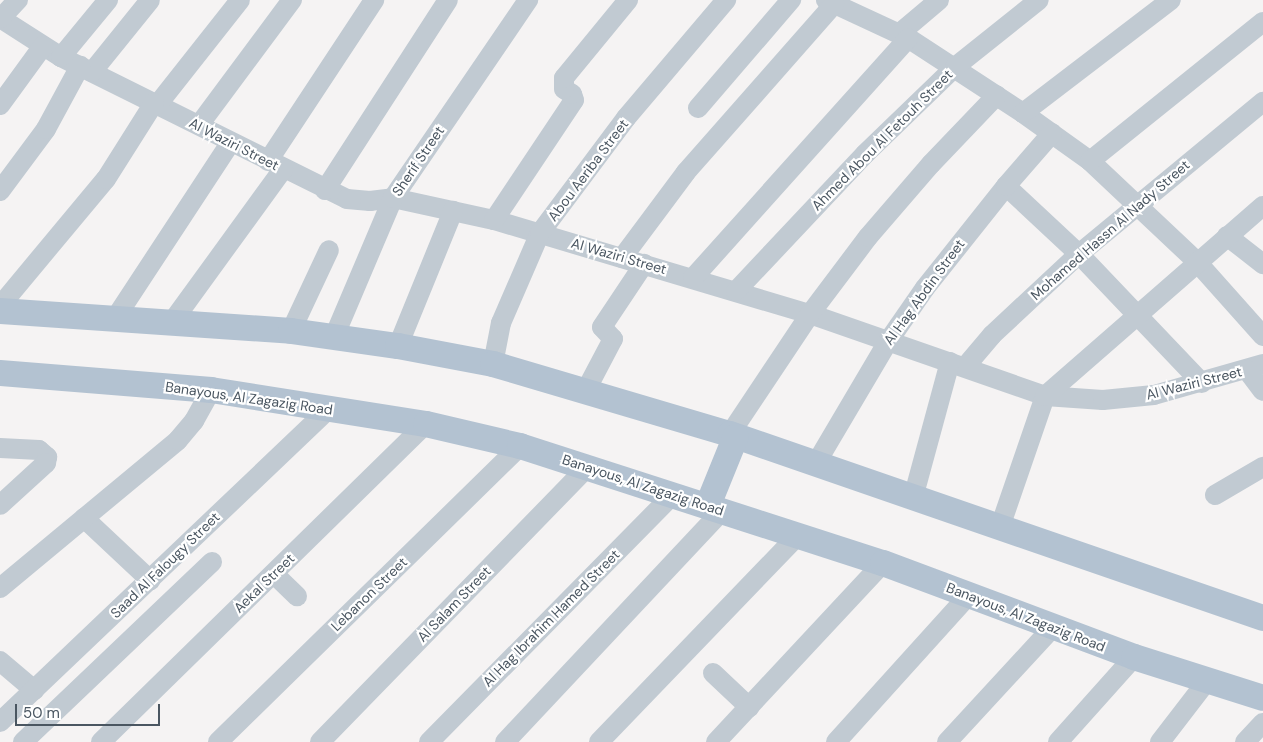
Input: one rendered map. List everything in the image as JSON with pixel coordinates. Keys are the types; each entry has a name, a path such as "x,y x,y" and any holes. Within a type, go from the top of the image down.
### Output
{"main road":[{"path":"0,311 116,317 291,332 398,346 493,364 733,435 815,465 1263,618"},
{"name":"Banayous, Al Zagazig Road","path":"0,372 211,390 426,424 520,446 798,534 883,563 1134,657 1263,698"},
{"path":"715,508 733,435"}],"street":[{"path":"1,18 18,0"},
{"path":"61,57 108,0"},
{"path":"0,191 46,129 86,69 150,0"},
{"path":"0,306 106,179 156,103 240,0"},
{"path":"199,125 292,0"},
{"path":"172,322 276,165 374,0"},
{"path":"325,190 448,0"},
{"name":"Sherif Street","path":"334,337 393,198 528,0"},
{"path":"494,220 574,100 564,89 564,78 628,0"},
{"name":"Abou Aeriba Street","path":"493,364 502,323 540,233 626,118 726,0"},
{"path":"698,108 791,0"},
{"path":"693,278 904,35 939,0"},
{"name":"Ahmed Abou Al Fetouh Street","path":"736,291 865,154 955,67 1039,0"},
{"path":"1023,113 1171,0"},
{"path":"622,258 686,172 830,2 904,35 1023,113 1090,162 1137,203 1197,262 1263,336"},
{"name":"Al Waziri Street","path":"1,18 61,57 156,103 325,190 347,198 370,201 393,198 494,220 540,233 810,314 958,364 1044,396 1104,400 1154,395 1255,367"},
{"path":"1090,162 1263,22"},
{"path":"0,105 43,46"},
{"path":"733,435 810,314 899,201 997,96"},
{"name":"Mohamed Hassn Al Nady Street","path":"958,364 992,336 1079,254 1137,203 1263,102"},
{"name":"Al Hag Abdin Street","path":"815,465 889,340 1006,186 1052,134"},
{"path":"116,317 231,142"},
{"path":"1006,186 1079,254 1202,383"},
{"path":"1000,527 1044,396 1263,206"},
{"path":"398,346 453,211"},
{"path":"1227,236 1263,264"},
{"path":"291,332 329,250"},
{"path":"585,392 613,339 602,327 644,264"},
{"path":"913,498 958,364"},
{"path":"1255,367 1263,391"},
{"path":"0,588 178,440 194,421 211,390"},
{"name":"Saad Al Falougy Street","path":"3,716 34,690 330,408"},
{"name":"Aekal Street","path":"101,742 426,424"},
{"name":"Lebanon Street","path":"218,742 520,446"},
{"path":"0,448 42,456 0,505"},
{"name":"Al Salam Street","path":"320,742 588,466"},
{"path":"1214,495 1263,468"},
{"name":"Al Hag Ibrahim Hamed Street","path":"429,742 673,494"},
{"path":"505,742 532,727 715,508"},
{"path":"84,518 150,580"},
{"path":"599,742 798,534"},
{"path":"23,742 212,562"},
{"path":"716,742 883,563"},
{"path":"274,574 296,596"},
{"path":"836,742 969,595"},
{"path":"947,742 1054,626"},
{"path":"1058,742 1134,657"},
{"path":"0,661 34,690"},
{"path":"713,673 749,707"},
{"path":"1160,742 1208,681"},
{"path":"1245,742 1263,723"}]}
